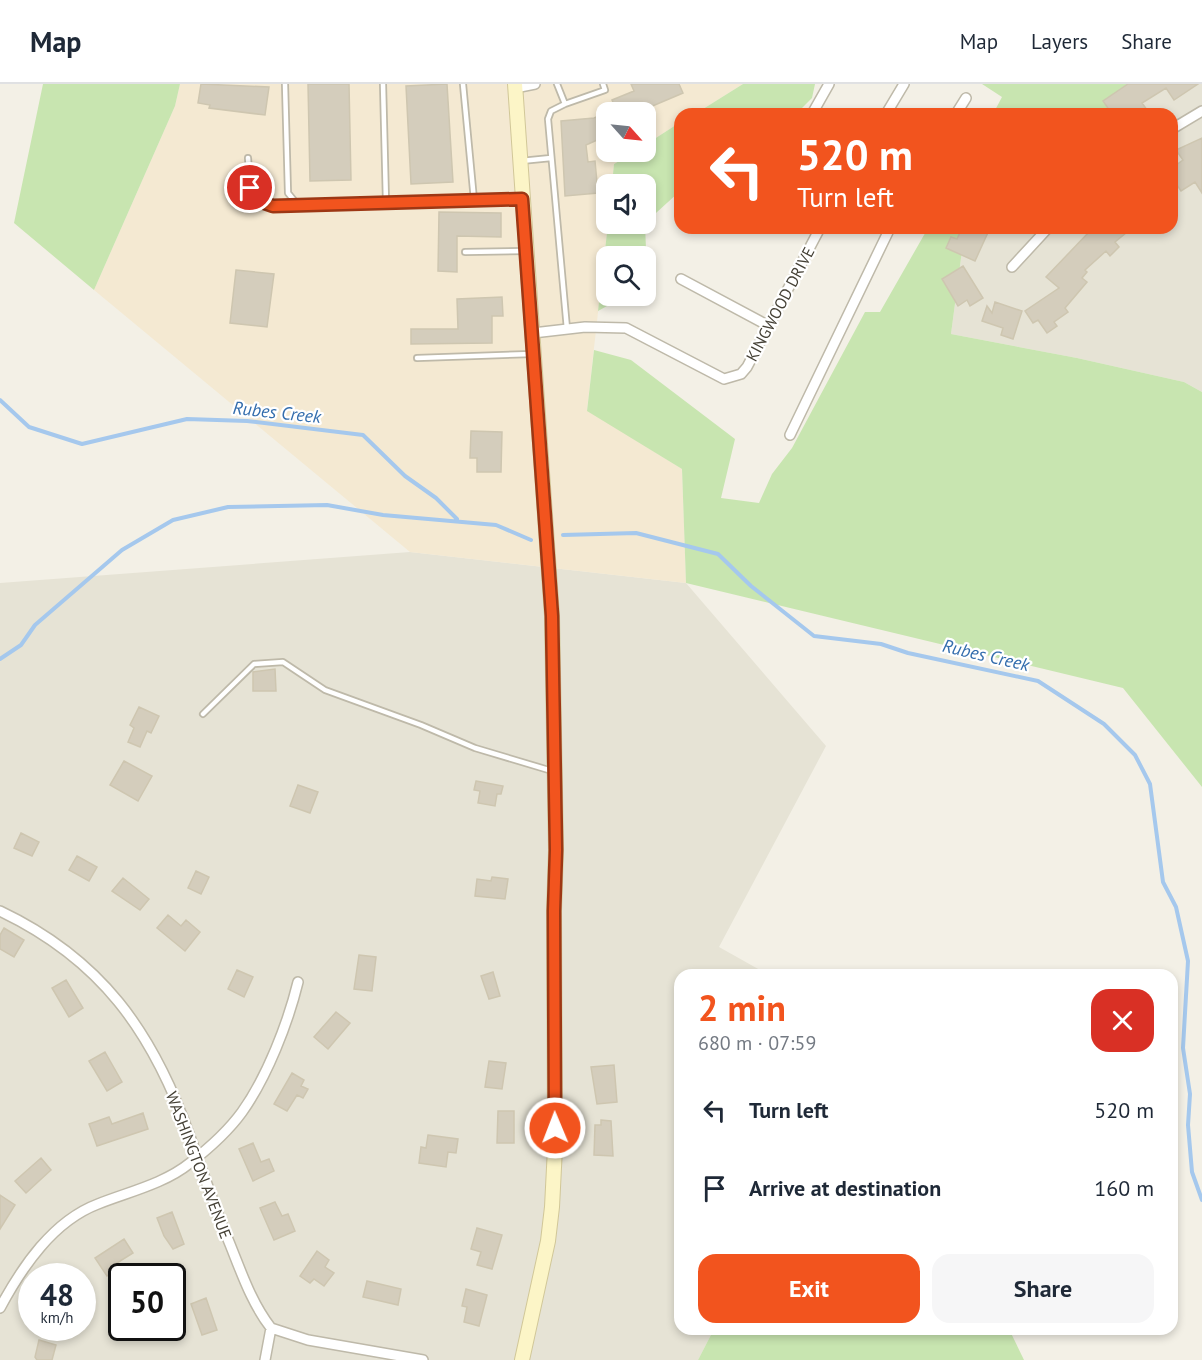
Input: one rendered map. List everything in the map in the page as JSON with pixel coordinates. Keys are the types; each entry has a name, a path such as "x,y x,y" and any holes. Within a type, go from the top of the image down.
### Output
{"main road":[{"path":"515,86 552,616 555,771 554,1171 548,1241 522,1360"}],"street":[{"path":"515,86 535,84"},
{"path":"815,108 829,84"},
{"path":"890,108 904,84"},
{"path":"960,108 966,98"},
{"path":"1178,125 1202,111"},
{"name":"KINGWOOD DRIVE","path":"533,333 567,329 626,328 724,379 741,374 817,234"},
{"path":"790,435 887,234"},
{"path":"1012,267 1042,234"},
{"path":"681,279 769,326"},
{"name":"WASHINGTON AVENUE","path":"0,911 28,925 75,957 103,981 146,1038 165,1078 246,1283 271,1328"},
{"path":"0,1308 33,1258 63,1224 97,1204 128,1194 177,1171 242,1112 271,1057 298,982"},
{"path":"265,1360 271,1328 308,1340 423,1360"}],"lane":[{"path":"285,84 288,192 297,204"},
{"path":"383,84 386,202"},
{"path":"463,84 474,200"},
{"path":"557,84 565,104"},
{"path":"567,329 548,119 551,111 605,90 603,84"},
{"path":"248,158 250,188 256,200 273,206 522,199"},
{"path":"519,161 551,158"},
{"path":"465,252 526,251"},
{"path":"417,358 534,354"},
{"path":"203,714 254,664 283,662 325,690 412,721 475,748 555,771"}],"shaded area":[{"path":"180,84 743,84 705,108 674,108 674,126 656,138 656,102 596,102 596,162 618,162 614,164 613,174 596,174 596,234 607,234 606,246 596,246 596,306 599,306 587,410 682,469 686,583 410,552 94,290 175,106"},
{"path":"1158,84 1202,84 1202,392 1184,382 1077,358 951,334 964,234 1178,234 1178,108 1124,108"},
{"path":"410,552 686,583 826,746 719,947 758,969 674,969 674,1335 711,1335 698,1360 0,1360 0,583"}],"green space":[{"path":"43,84 180,84 175,106 94,290 14,223"},
{"path":"743,84 815,84 812,98 802,108 705,108"},
{"path":"982,84 1157,84 1123,108 996,108 1002,97"},
{"path":"674,126 674,197 656,213 656,174 613,174 614,164 618,162 656,162 656,138"},
{"path":"607,234 645,234 646,246 605,246"},
{"path":"925,234 964,234 951,334 1077,358 1184,382 1202,392 1202,787 1123,688 686,583 682,469 587,411 594,350 631,360 735,439 721,498 759,503 772,474 792,448 865,312 880,312"},
{"path":"711,1335 1012,1335 1024,1360 698,1360"}],"building":[{"path":"201,84 269,87 265,115 209,108 210,105 198,103"},
{"path":"308,84 349,84 351,180 310,181"},
{"path":"447,84 453,182 411,184 406,86"},
{"path":"631,84 679,84 683,93 656,104 656,102 613,102 612,100 634,91"},
{"path":"1128,84 1198,84 1174,100 1166,88 1142,103 1146,108 1108,108 1103,101"},
{"path":"596,117 596,140 586,145 588,162 595,161 596,193 565,196 561,121"},
{"path":"1202,138 1202,193 1195,182 1181,191 1178,186 1178,164 1183,160 1178,149"},
{"path":"439,212 501,213 501,237 457,236 457,272 438,271"},
{"path":"959,234 987,234 975,261 946,248 951,237 957,239"},
{"path":"1087,234 1125,234 1115,242 1119,247 1110,256 1106,251 1085,270 1087,272 1082,278 1087,282 1065,308 1068,312 1054,322 1057,326 1047,333 1038,320 1033,323 1025,311 1059,288 1046,277"},
{"path":"963,266 983,298 970,306 967,300 958,306 942,279"},
{"path":"236,270 274,274 267,327 230,323"},
{"path":"502,297 503,316 492,316 492,343 411,344 411,329 458,329 457,299"},
{"path":"995,302 1022,311 1013,339 1001,335 1003,328 982,321 987,306 992,313"},
{"path":"471,431 502,432 501,472 477,472 477,458 470,458"},
{"path":"275,669 276,691 253,691 253,672"},
{"path":"139,707 159,716 151,733 147,731 140,747 128,742 134,728 130,725"},
{"path":"124,761 152,776 138,801 110,785"},
{"path":"476,781 503,786 501,794 497,794 495,806 478,803 480,791 474,790"},
{"path":"298,785 318,792 310,813 290,806"},
{"path":"21,833 39,842 32,856 14,848"},
{"path":"77,856 97,867 89,881 69,870"},
{"path":"196,871 209,877 201,894 188,888"},
{"path":"492,877 508,879 505,899 475,896 477,879 491,881"},
{"path":"123,878 149,899 140,910 112,891"},
{"path":"168,915 181,926 186,920 200,932 185,951 157,928"},
{"path":"4,928 24,940 14,957 0,949 0,935"},
{"path":"359,955 376,957 372,991 354,989"},
{"path":"237,970 253,977 244,997 228,989"},
{"path":"493,972 500,996 489,999 481,976"},
{"path":"66,980 83,1008 69,1017 52,988"},
{"path":"336,1012 350,1023 328,1049 314,1037"},
{"path":"105,1052 122,1082 107,1091 89,1061"},
{"path":"489,1061 506,1063 502,1089 485,1087"},
{"path":"614,1065 617,1102 597,1104 591,1067"},
{"path":"292,1073 304,1080 301,1086 308,1089 303,1098 297,1095 287,1111 274,1104"},
{"path":"498,1111 514,1111 514,1143 497,1143"},
{"path":"143,1113 148,1129 97,1146 89,1124 109,1117 112,1124"},
{"path":"601,1120 611,1121 613,1156 594,1155 595,1125 601,1125"},
{"path":"428,1135 458,1139 456,1153 448,1152 446,1167 419,1163 421,1147 426,1148"},
{"path":"253,1143 261,1162 269,1159 274,1171 253,1181 239,1149"},
{"path":"41,1158 51,1170 26,1193 15,1181"},
{"path":"0,1195 15,1205 0,1229"},
{"path":"275,1202 282,1216 288,1214 295,1231 274,1240 260,1208"},
{"path":"172,1212 184,1244 173,1249 164,1236 157,1218"},
{"path":"477,1228 502,1235 492,1269 477,1265 481,1252 471,1249"},
{"path":"124,1239 133,1253 117,1263 108,1263 107,1276 95,1258"},
{"path":"317,1251 329,1260 325,1267 334,1273 324,1286 314,1279 310,1283 300,1276"},
{"path":"367,1281 401,1289 398,1305 363,1297"},
{"path":"466,1289 487,1295 479,1326 464,1322 467,1307 462,1306"},
{"path":"206,1298 217,1330 202,1335 191,1304"},
{"path":"39,1341 56,1345 52,1360 37,1360 35,1357"}],"waterway":[{"name":"Rubes Creek","path":"0,400 29,427 82,444 187,419 247,421 363,435 405,476 436,498 457,519"},
{"path":"0,659 21,645 35,625 122,550 173,520 228,507 327,505 383,515 496,525 531,540"},
{"name":"Rubes Creek","path":"563,535 636,533 718,554 751,586 814,636 881,644 908,653 1038,681 1104,724 1135,755 1150,784 1163,882 1176,907 1188,961 1183,1048 1190,1094 1188,1125 1192,1172 1202,1200"}],"route":[{"path":"250,188 256,200 266,206 522,199 552,616 556,850 555,1128"}]}
